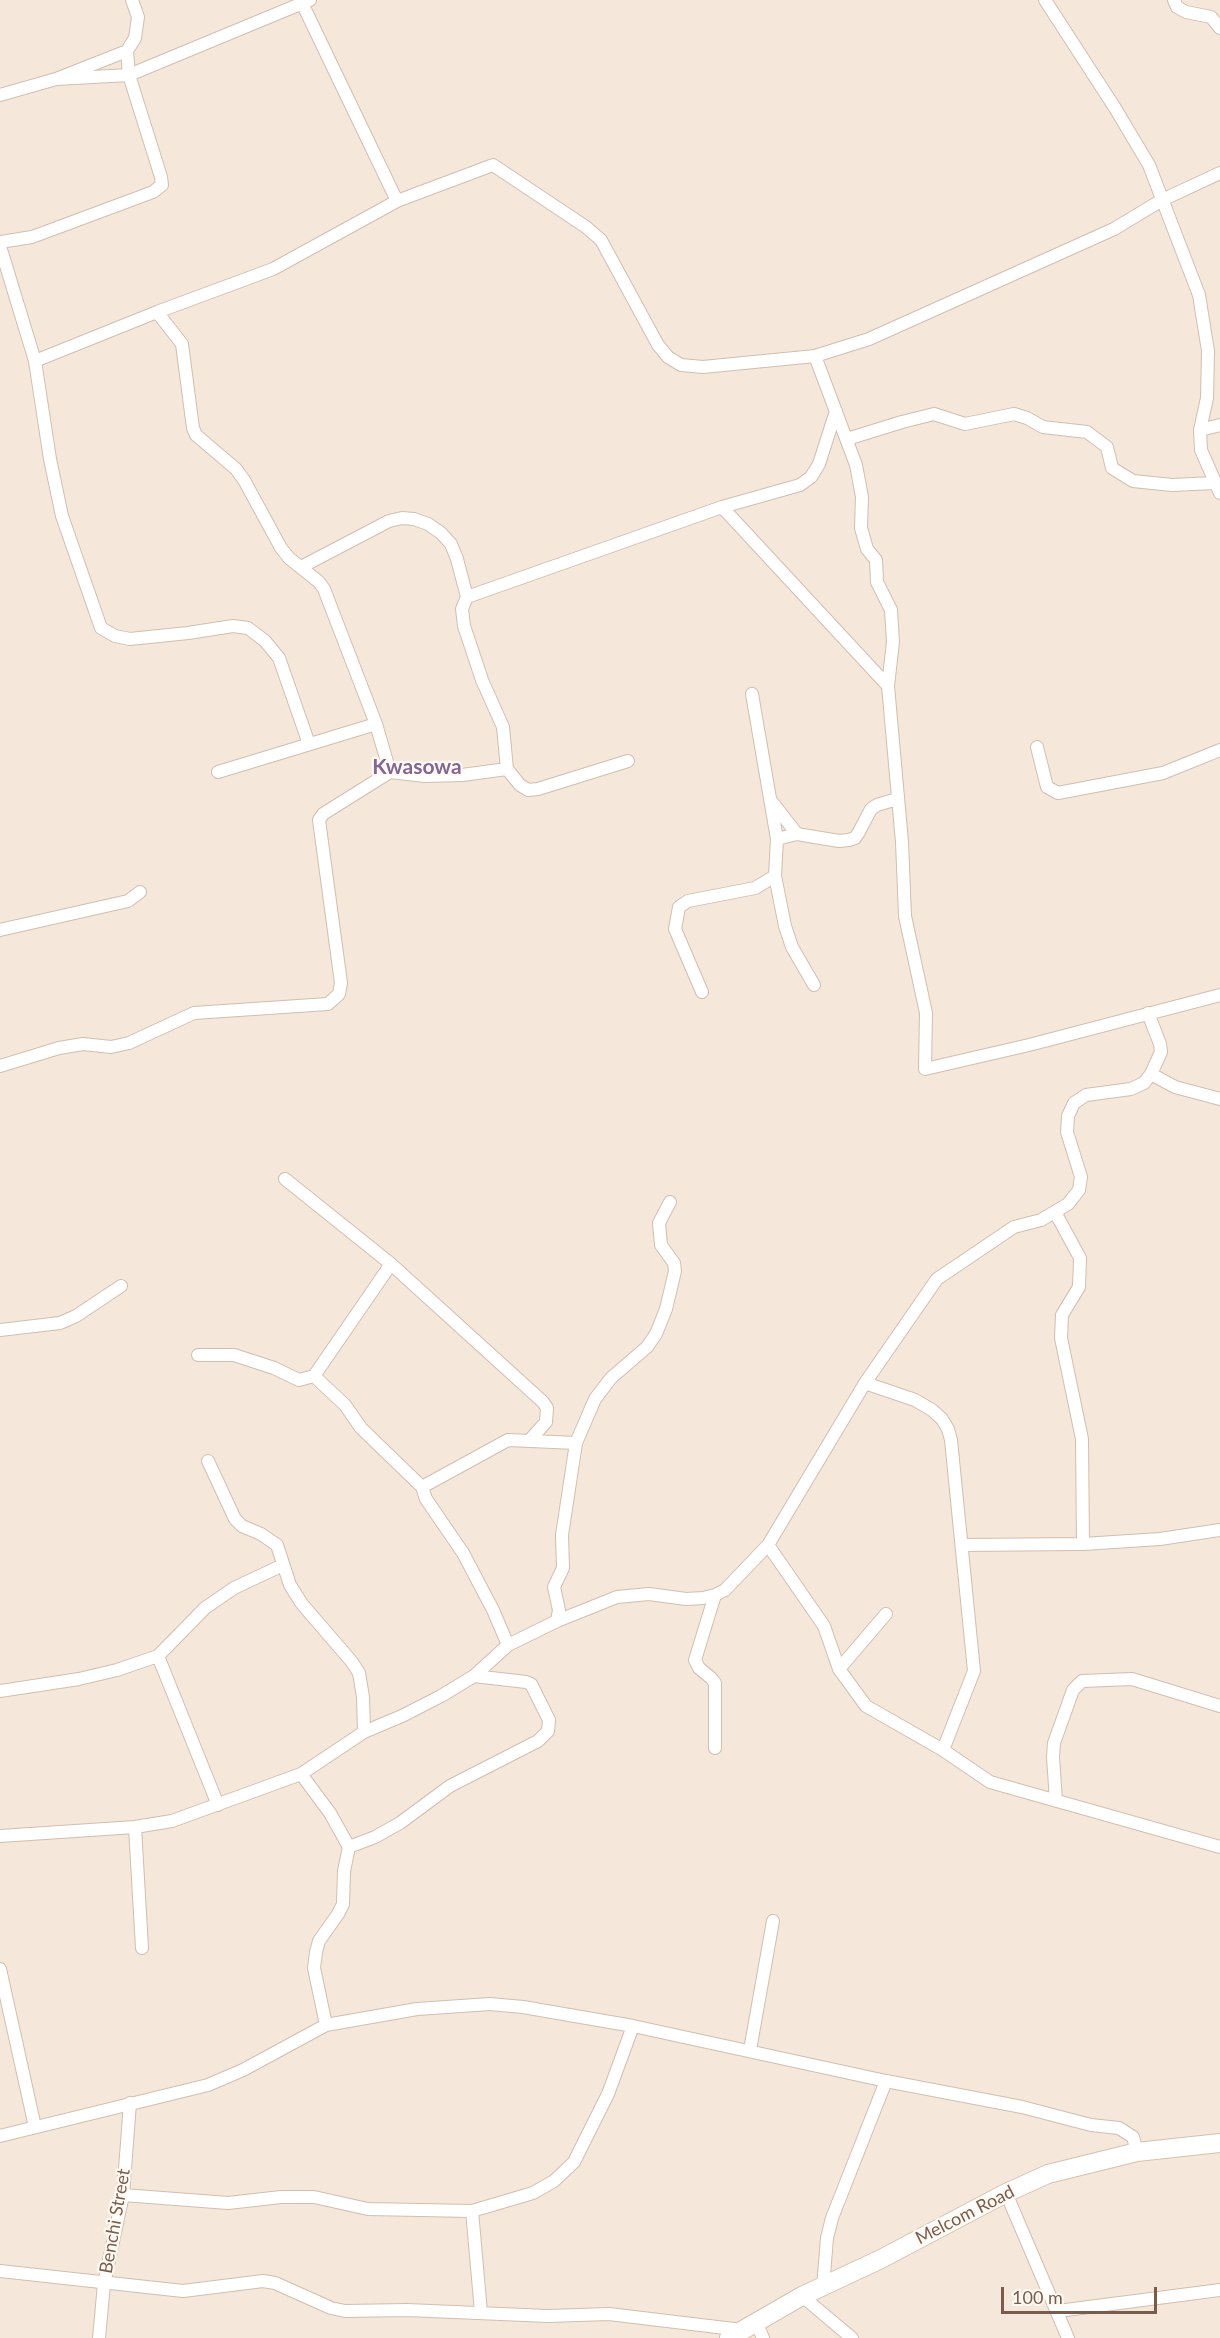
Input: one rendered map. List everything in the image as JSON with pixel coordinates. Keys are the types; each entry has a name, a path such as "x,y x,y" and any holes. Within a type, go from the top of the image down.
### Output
{"main road":[{"name":"Melcom Road","path":"747,2332 802,2296 1048,2174 1137,2152 1220,2144"}],"street":[{"path":"132,0 138,17 135,38 127,51 129,75 162,185 159,189 32,237 0,244 35,361 50,459 62,516 102,628 114,636 130,639 233,626 248,627 265,641 279,658 309,744"},
{"path":"847,439 934,414 965,424 1014,414 1043,427 1087,432 1107,447 1112,468 1133,481 1217,488 1200,450 1200,430 1207,398 1208,351 1199,295 1149,165 1045,0"},
{"path":"1174,0 1177,7 1186,12 1211,17 1220,28"},
{"path":"56,79 129,75 306,2 397,201"},
{"path":"0,95 56,79 127,51"},
{"path":"35,361 157,312 273,270 397,201 493,165 602,240 658,345 668,357 681,365 703,368 815,356 869,339 1103,234 1162,200 1220,173"},
{"path":"157,312 182,344 193,428 196,435 236,469 281,548 319,582 324,590 376,724 390,772"},
{"path":"815,356 856,465 862,497 861,528 867,549 876,560 877,582 891,610 893,642 888,686 905,916 926,1013 925,1069 1029,1045 1220,995"},
{"path":"467,597 722,507 800,485 810,477 819,464 836,411"},
{"path":"1200,430 1220,425"},
{"path":"722,507 888,686"},
{"path":"301,567 389,521 402,518 414,519 441,533 451,544 457,559 467,597 462,609 464,626 482,680 503,727 507,769 520,785 528,790 538,789 628,761"},
{"path":"752,694 777,839 776,876 785,926 792,946 814,985"},
{"path":"218,772 376,724"},
{"path":"1037,747 1047,787 1058,793 1163,773 1220,750"},
{"path":"0,1066 59,1048 83,1044 111,1047 129,1043 194,1013 328,1004 334,1001 339,994 340,983 319,819 323,814 390,772 425,776 462,775 507,769"},
{"path":"777,839 797,834 839,841 849,840 859,832 871,809 897,799"},
{"path":"770,800 797,834"},
{"path":"702,992 675,929 679,907 688,901 755,888 776,876"},
{"path":"0,930 128,901 140,892"},
{"path":"0,1836 135,1827 172,1821 301,1774 364,1732 402,1716 474,1676 508,1645 557,1621 617,1597 650,1594 686,1599 715,1595 724,1590 768,1545 865,1383 937,1279 1014,1227 1041,1220 1068,1204 1080,1190 1081,1177 1067,1132 1068,1116 1074,1102 1086,1095 1131,1089 1144,1083 1151,1074 1161,1052 1148,1013"},
{"path":"1151,1074 1175,1087 1220,1099"},
{"path":"285,1179 391,1264 543,1402 547,1408 546,1422 529,1441"},
{"path":"557,1621 559,1610 554,1587 563,1568 562,1535 576,1443 595,1399 611,1378 647,1347 656,1334 666,1309 675,1271 674,1263 661,1245 659,1223 670,1202"},
{"path":"1055,1212 1080,1258 1079,1287 1062,1314 1061,1338 1082,1439 1083,1544"},
{"path":"198,1355 234,1355 274,1368 299,1380 314,1376 391,1264"},
{"path":"0,1330 60,1323 76,1316 121,1286"},
{"path":"314,1376 345,1405 361,1428 422,1487 426,1499 463,1553 493,1610 508,1645"},
{"path":"865,1383 915,1400 932,1410 942,1419 948,1429 974,1671 944,1750"},
{"path":"422,1487 508,1440 576,1443"},
{"path":"208,1461 234,1519 242,1526 261,1534 277,1545 290,1585 302,1604 359,1673 363,1697 364,1732"},
{"path":"962,1545 1083,1544 1160,1539 1220,1530"},
{"path":"768,1545 824,1626 839,1669 866,1706 944,1750 990,1782 1220,1847"},
{"path":"0,1691 79,1679 117,1670 158,1656 205,1608 234,1588 283,1565"},
{"path":"715,1595 695,1660 699,1668 715,1683 715,1748"},
{"path":"839,1669 886,1614"},
{"path":"158,1656 218,1805"},
{"path":"349,1847 375,1837 399,1823 450,1786 538,1741 548,1731 549,1720 531,1684 474,1676"},
{"path":"1056,1801 1054,1743 1074,1690 1082,1681 1132,1679 1220,1706"},
{"path":"301,1774 330,1813 349,1847 344,1871 343,1904 319,1941 316,1952 314,1968 326,2025"},
{"path":"135,1827 142,1948"},
{"path":"750,2050 774,1921"},
{"path":"0,1969 5,2011 35,2127"},
{"path":"0,2136 208,2085 243,2070 326,2025 417,2009 490,2004 523,2007 633,2026 886,2081 1012,2105 1091,2125 1119,2128 1133,2136 1137,2152"},
{"path":"123,2195 228,2203 280,2197 314,2197 361,2208 472,2211 544,2188 574,2162 608,2094 633,2026"},
{"path":"823,2287 827,2238 832,2218 886,2081"},
{"name":"Benchi Street","path":"99,2338 104,2283 123,2195 130,2103"},
{"path":"1006,2193 1068,2338"},
{"path":"472,2211 481,2313"},
{"path":"0,2271 183,2291 263,2281 275,2283 331,2308 345,2311 407,2310 548,2316 609,2314 747,2332"},
{"path":"1058,2311 1220,2290"},
{"path":"802,2296 852,2338"}],"shaded area":[{"path":"0,0 1220,0 1220,2338 0,2338"}],"district":[{"name":"Kwasowa","path":"417,767"}]}
